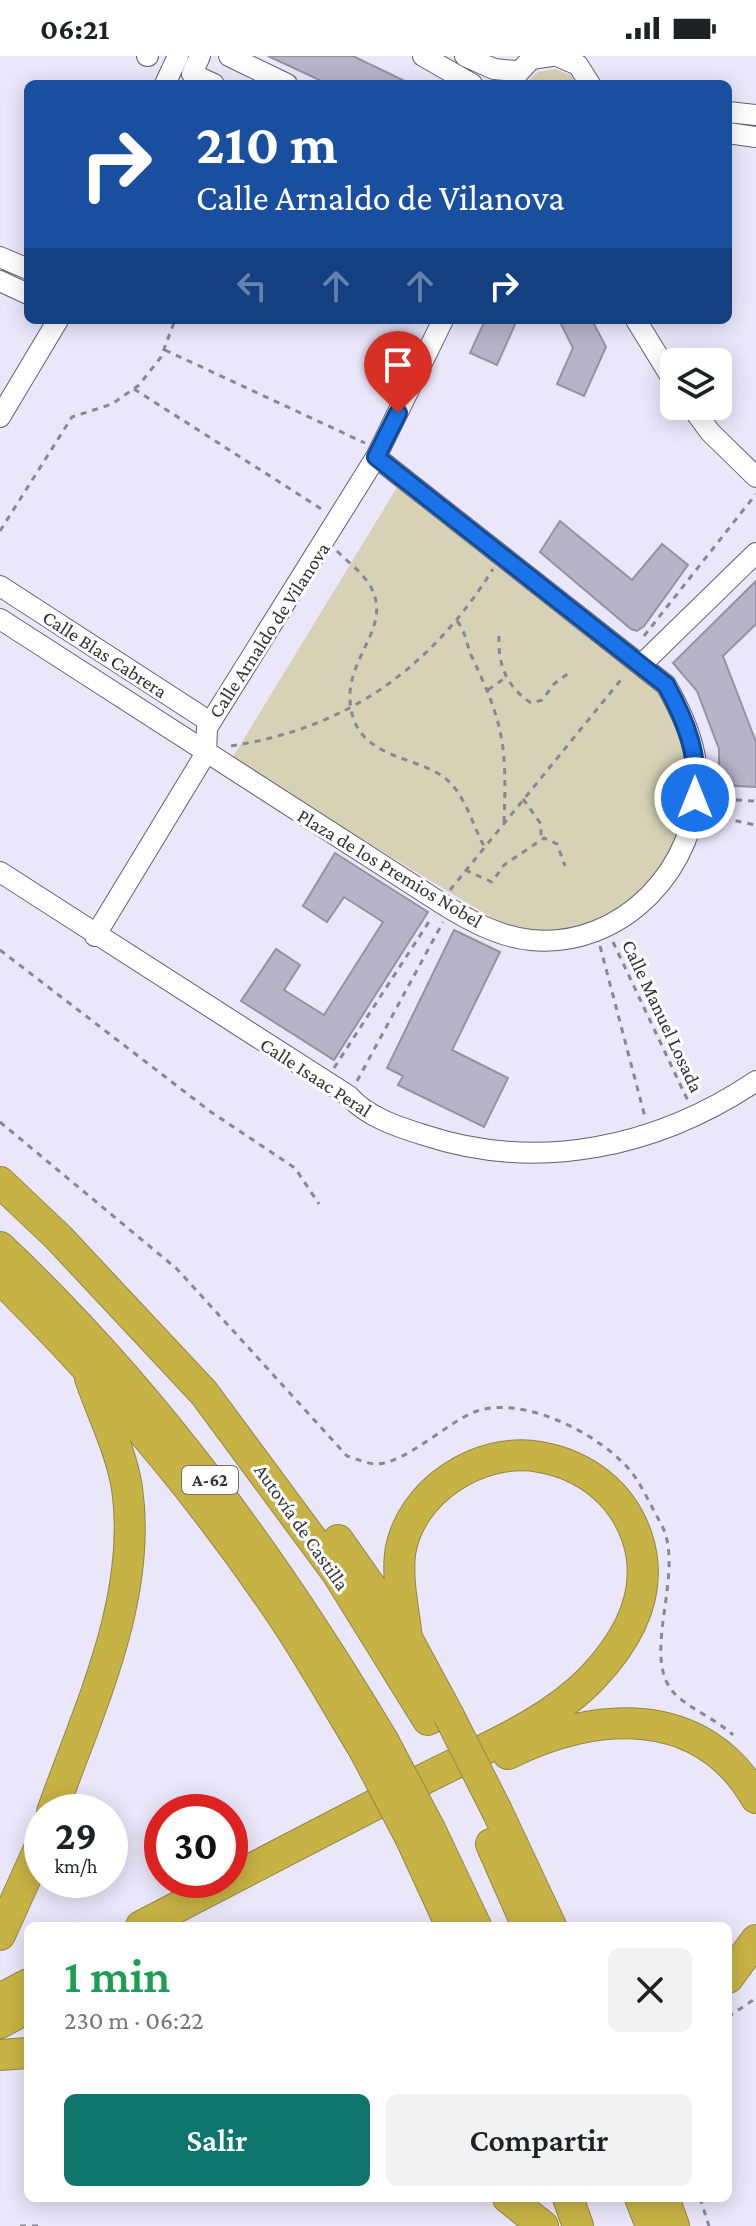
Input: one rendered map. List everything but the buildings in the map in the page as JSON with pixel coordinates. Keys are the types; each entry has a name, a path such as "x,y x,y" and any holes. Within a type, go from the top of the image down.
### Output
{"highway":[{"name":"Autovía de Castilla","path":"0,1182 58,1237 204,1393 290,1505 438,1717 487,1812 526,1922"},
{"path":"58,1237 183,1348 281,1462 407,1638"},
{"name":"A-62","path":"0,1247 80,1325 166,1424 293,1595 420,1834 474,1922"},
{"path":"0,1278 88,1372 111,1392 195,1496 374,1745"},
{"path":"58,1794 117,1622 128,1552 126,1486 88,1372"},
{"path":"149,1922 478,1752 546,1713 590,1681 620,1645 635,1617 643,1590 645,1567 624,1507 586,1473 540,1457 504,1456 481,1461 454,1474 420,1509 400,1552 399,1579 407,1638 438,1717"},
{"path":"192,1922 523,1746 591,1726 645,1725 681,1731 726,1759 756,1798"},
{"path":"487,1812 549,1922"},
{"path":"420,1834 450,1922"},
{"path":"0,1935 24,1882"},
{"path":"732,1973 756,1940"},
{"path":"0,1999 24,1986"},
{"path":"0,2023 24,2010"},
{"path":"0,2055 24,2053"},
{"path":"513,2202 543,2226"},
{"path":"569,2202 578,2226"},
{"path":"591,2202 600,2226"},
{"path":"642,2202 651,2226"},
{"path":"665,2202 674,2226"}],"street":[{"path":"229,56 279,80"},
{"path":"423,56 465,80"},
{"path":"465,56 494,69 533,64 578,65 587,80"},
{"path":"169,80 189,58"},
{"path":"189,58 192,74 205,80"},
{"path":"732,112 756,115"},
{"path":"732,134 756,137"},
{"path":"0,257 24,267"},
{"path":"0,281 24,292"},
{"path":"0,417 56,324"},
{"name":"Calle Arnaldo de Vilanova","path":"95,936 206,753 208,725 327,541 378,454 441,324"},
{"path":"638,324 660,359"},
{"path":"701,420 756,477"},
{"name":"Plaza de los Premios Nobel","path":"206,753 446,906 510,937 533,941 601,929 639,908 657,890 683,842 694,805 697,777 684,716 666,685 378,454"},
{"path":"636,660 756,553"},
{"name":"Calle Blas Cabrera","path":"0,586 208,725"},
{"name":"Calle Blas Cabrera","path":"0,619 206,753"},
{"name":"Calle Isaac Peral","path":"0,872 95,936 349,1096 359,1107 402,1128 455,1144 509,1153 580,1151 649,1135 695,1117 756,1081"}],"path":[{"path":"0,531 72,417 112,404 134,389 165,350 174,324"},
{"path":"165,350 378,454"},
{"path":"134,389 340,520"},
{"path":"349,1096 465,870 636,660 756,494"},
{"path":"327,541 368,582 378,614 373,636 353,667 354,721 379,748 439,775 453,786 484,846"},
{"path":"208,725 228,746 298,732 352,707 418,662 457,621 502,553"},
{"path":"457,621 465,630 469,651 498,713 505,746 504,822"},
{"path":"499,636 499,654 506,677 523,697 538,703 570,672"},
{"path":"488,690 506,677"},
{"path":"523,799 541,824 541,839"},
{"path":"694,805 756,801"},
{"path":"694,805 756,825"},
{"path":"541,839 557,844 565,866"},
{"path":"465,870 492,882 504,865 541,839"},
{"path":"325,1081 446,906"},
{"path":"601,929 649,1135"},
{"name":"Calle Manuel Losada","path":"601,929 695,1117"},
{"path":"0,950 211,1112 295,1168 319,1204"},
{"path":"0,1122 177,1269 347,1456 377,1465 414,1449 474,1412 522,1409 581,1429 632,1473 664,1527 669,1582 661,1665 674,1693 717,1720 736,1739"},
{"path":"732,2014 756,1998"},
{"path":"701,2202 709,2226"},
{"path":"20,2226 40,2226"}],"shaded area":[{"path":"555,69 574,80 529,80 538,72"},
{"path":"404,476 660,688 670,708 684,741 691,774 677,839 662,875 630,906 610,917 568,930 523,929 502,924 231,760"}],"route":[{"path":"398,413 376,457 666,685 684,716 693,748 697,777 695,798"}]}
